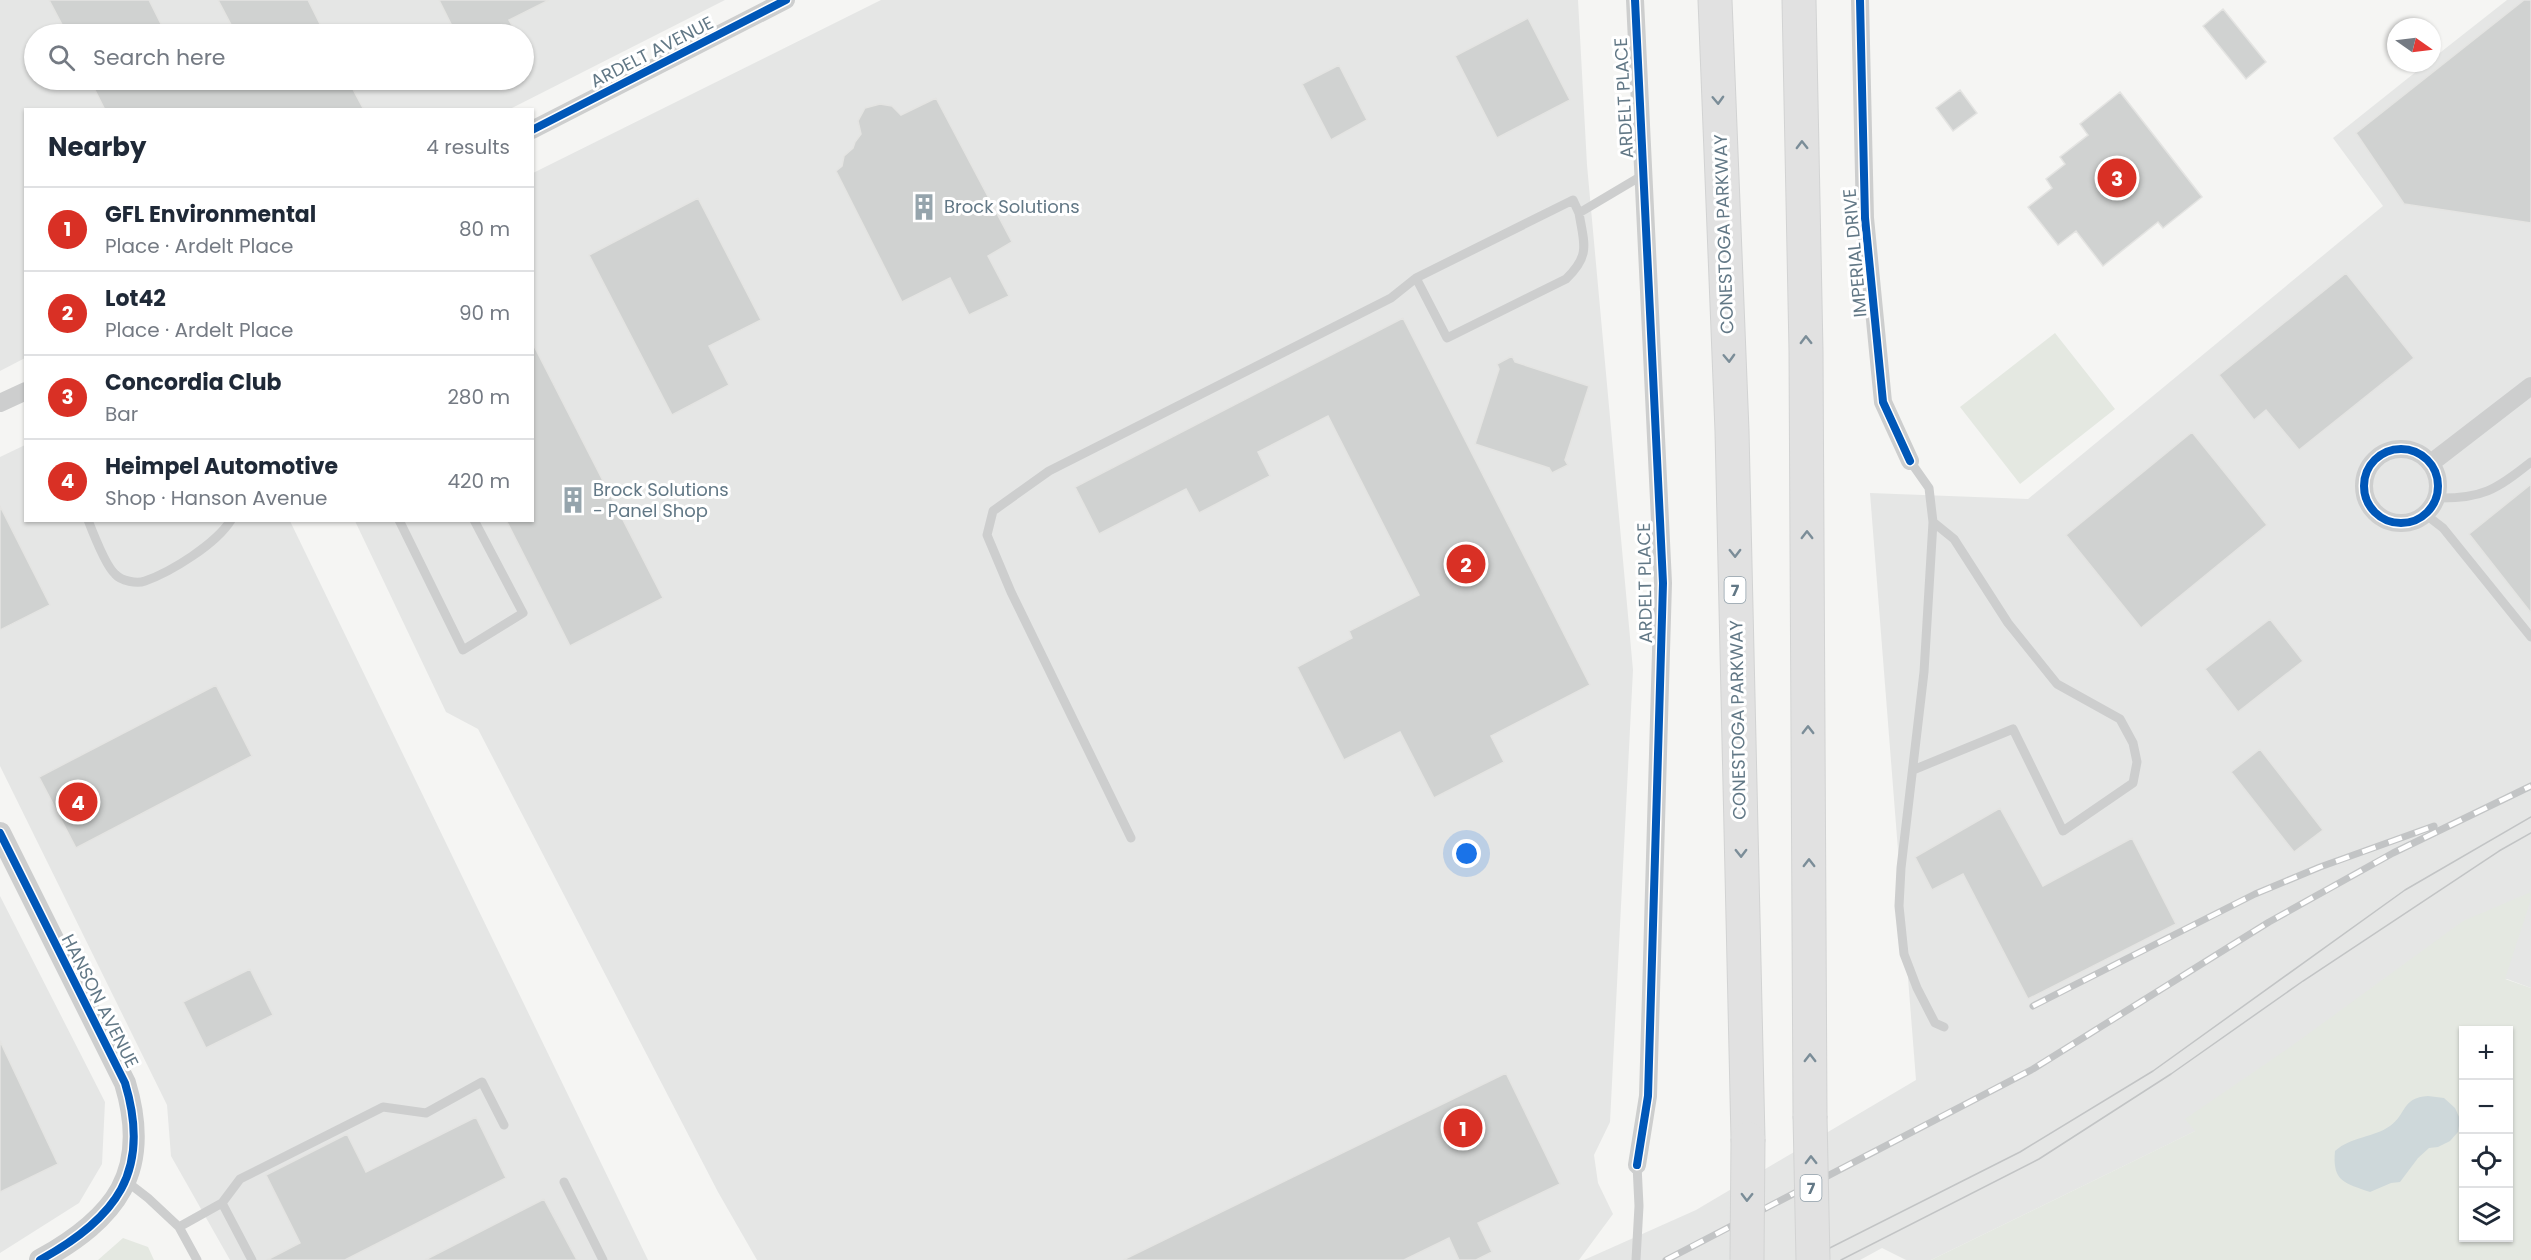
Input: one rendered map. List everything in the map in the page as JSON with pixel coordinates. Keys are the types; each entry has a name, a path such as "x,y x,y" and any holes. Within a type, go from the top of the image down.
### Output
{"highway":[{"path":"1698,0 1716,42"},
{"name":"CONESTOGA PARKWAY","path":"1715,0 1732,431 1748,1139 1747,1260"},
{"name":"7","path":"1799,0 1806,351 1810,1116 1813,1260"}],"street":[{"name":"ARDELT AVENUE","path":"534,129 786,0"},
{"name":"ARDELT PLACE","path":"1635,0 1663,583 1648,1096 1637,1165"},
{"name":"IMPERIAL DRIVE","path":"1860,0 1865,218 1883,402 1910,461"},
{"path":"2431,463 2531,386"},
{"path":"0,404 24,392"},
{"path":"2398,448 2410,449 2422,454 2431,463 2436,474 2438,486 2436,498 2425,514 2414,521 2402,523 2389,521 2369,506 2364,481 2367,469 2385,452 2398,448"},
{"name":"HANSON AVENUE","path":"0,833 5,859 125,1083 133,1108 135,1146 126,1181 113,1204 95,1223 68,1244 40,1260"}],"lane":[{"path":"1578,213 1643,175"},
{"path":"1131,838 1011,592 987,536 993,511 1049,471 1391,298 1416,278 1573,200 1578,213 1584,249 1580,266 1566,279 1447,338 1416,278"},
{"path":"1910,461 1929,488 1933,522 1924,672 1899,906 1904,954 1917,988 1935,1023 1944,1027"},
{"path":"2436,498 2459,498 2485,494 2504,484 2531,462"},
{"path":"2425,514 2443,528 2531,637"},
{"path":"89,522 115,574 131,582 143,582 200,551 226,529 230,522"},
{"path":"400,522 463,650 524,613 475,522"},
{"path":"1913,770 2013,729 2063,831 2133,783 2137,762 2133,743 2120,719 2057,684 2007,623 1954,539 1933,522"},
{"path":"179,1227 222,1203 240,1179 383,1107 426,1113 482,1082 504,1125"},
{"path":"1636,1260 1639,1206 1637,1165"},
{"path":"126,1181 179,1227 197,1260"},
{"path":"564,1182 603,1260"},
{"path":"222,1203 252,1260"}],"shaded area":[{"path":"0,0 725,0 512,108 24,108 24,359 0,371"},
{"path":"881,0 1578,0 1587,165 1633,670 1610,1122 1594,1155 1598,1183 1613,1214 1579,1260 757,1260 718,1192 478,729 446,712 355,522 534,522 534,173"},
{"path":"2507,0 2531,0 2531,988 2507,979 1931,1260 1906,1260 1882,1248 1860,1260 1584,1260 1696,1210 1916,1080 1870,493 2028,499 2383,206 2333,138 2416,72 2441,72 2441,52"},
{"path":"2055,333 2115,409 2020,484 1960,407"},
{"path":"24,445 24,522 290,522 648,1260 230,1260 171,1156 167,1105 0,766 0,457"},
{"path":"2531,892 2531,899 2505,979 2531,988 2531,1260 1931,1260 2195,1131 2185,1119 2293,1045 2463,921"},
{"path":"0,896 105,1102 102,1164 79,1203 0,1253"},
{"path":"2419,1097 2444,1098 2455,1108 2459,1117 2459,1126 2458,1132 2450,1141 2438,1147 2429,1148 2418,1158 2400,1182 2391,1183 2370,1192 2342,1180 2336,1169 2335,1151 2348,1142 2377,1133 2390,1126 2409,1103"},
{"path":"123,1238 148,1247 154,1260 98,1260"}],"building":[{"path":"49,0 149,0 161,24 62,24"},
{"path":"218,0 308,0 320,24 231,24"},
{"path":"439,0 549,0 509,20 511,24 451,24"},
{"path":"2524,0 2531,0 2531,223 2404,204 2356,133 2433,72 2441,72 2441,66"},
{"path":"2223,9 2266,62 2246,79 2203,26"},
{"path":"1528,18 1570,100 1497,138 1455,56"},
{"path":"1339,65 1367,120 1331,140 1302,84"},
{"path":"95,90 353,90 363,108 104,108"},
{"path":"1960,90 1977,113 1953,131 1936,108"},
{"path":"2120,92 2202,197 2163,228 2158,222 2103,266 2076,231 2058,245 2028,207 2052,188 2046,179 2065,164 2060,157 2088,135 2080,124"},
{"name":"Brock Solutions","path":"936,98 1012,242 988,256 1009,296 969,315 950,278 902,302 836,171 842,166 844,156 853,148 861,134 858,121 865,108 880,104 892,106 901,115"},
{"path":"698,198 761,320 709,346 729,385 672,415 589,255"},
{"path":"2346,273 2414,358 2299,450 2266,410 2254,420 2219,375"},
{"path":"1403,318 1590,685 1491,736 1504,762 1434,798 1400,732 1344,760 1297,667 1352,638 1349,631 1419,595 1328,416 1258,452 1270,476 1199,513 1186,489 1099,534 1075,487"},
{"name":"Brock Solutions - Panel Shop","path":"534,346 663,598 570,646 507,522 534,522"},
{"path":"1512,356 1515,362 1589,386 1565,460 1568,465 1552,473 1549,468 1475,444 1499,369 1497,364"},
{"path":"2192,432 2267,525 2141,628 2066,535"},
{"path":"2531,484 2531,613 2469,534"},
{"path":"0,506 50,605 0,630"},
{"path":"2270,619 2303,661 2238,712 2205,669"},
{"path":"216,685 252,756 76,848 39,777"},
{"path":"2260,749 2323,830 2294,852 2231,772"},
{"path":"2000,808 2043,886 2132,838 2176,924 2028,999 1963,874 1932,890 1915,857"},
{"path":"250,969 273,1015 206,1048 183,1002"},
{"path":"0,1041 58,1164 0,1192"},
{"path":"1506,1073 1560,1184 1478,1223 1492,1252 1476,1260 1459,1260 1449,1238 1404,1260 1123,1260"},
{"path":"476,1117 506,1178 345,1260 267,1260 300,1243 266,1175 347,1134 366,1172"},
{"path":"544,1199 577,1260 425,1260"}],"tram line":[{"path":"1806,1260 2020,1152 2153,1071 2405,890 2531,817"},
{"path":"1841,1260 2039,1159 2171,1074 2303,981 2499,851 2531,833"}],"railway":[{"path":"1666,1260 2033,1069 2269,922 2393,853 2531,786"},
{"path":"2033,1006 2255,894 2320,867 2434,826"}],"cycle path":[{"path":"534,129 786,0"},
{"path":"1635,0 1663,583 1648,1096 1637,1165"},
{"path":"1860,0 1865,218 1883,402 1910,461"},
{"path":"2401,449 2422,455 2432,465 2438,486 2432,507 2422,517 2401,523 2380,517 2370,507 2364,486 2370,465 2380,455 2401,449"},
{"path":"0,833 125,1083 132,1114 134,1142 130,1167 121,1189 107,1209 89,1227 67,1244 40,1260"}],"place":[{"name":"Concordia Club","path":"2117,178"},
{"name":"Brock Solutions","path":"924,207"},
{"name":"Brock Solutions - Panel Shop","path":"573,500"},
{"name":"Lot42","path":"1466,564"},
{"name":"Heimpel Automotive","path":"78,802"},
{"name":"GFL Environmental","path":"1463,1128"}]}
